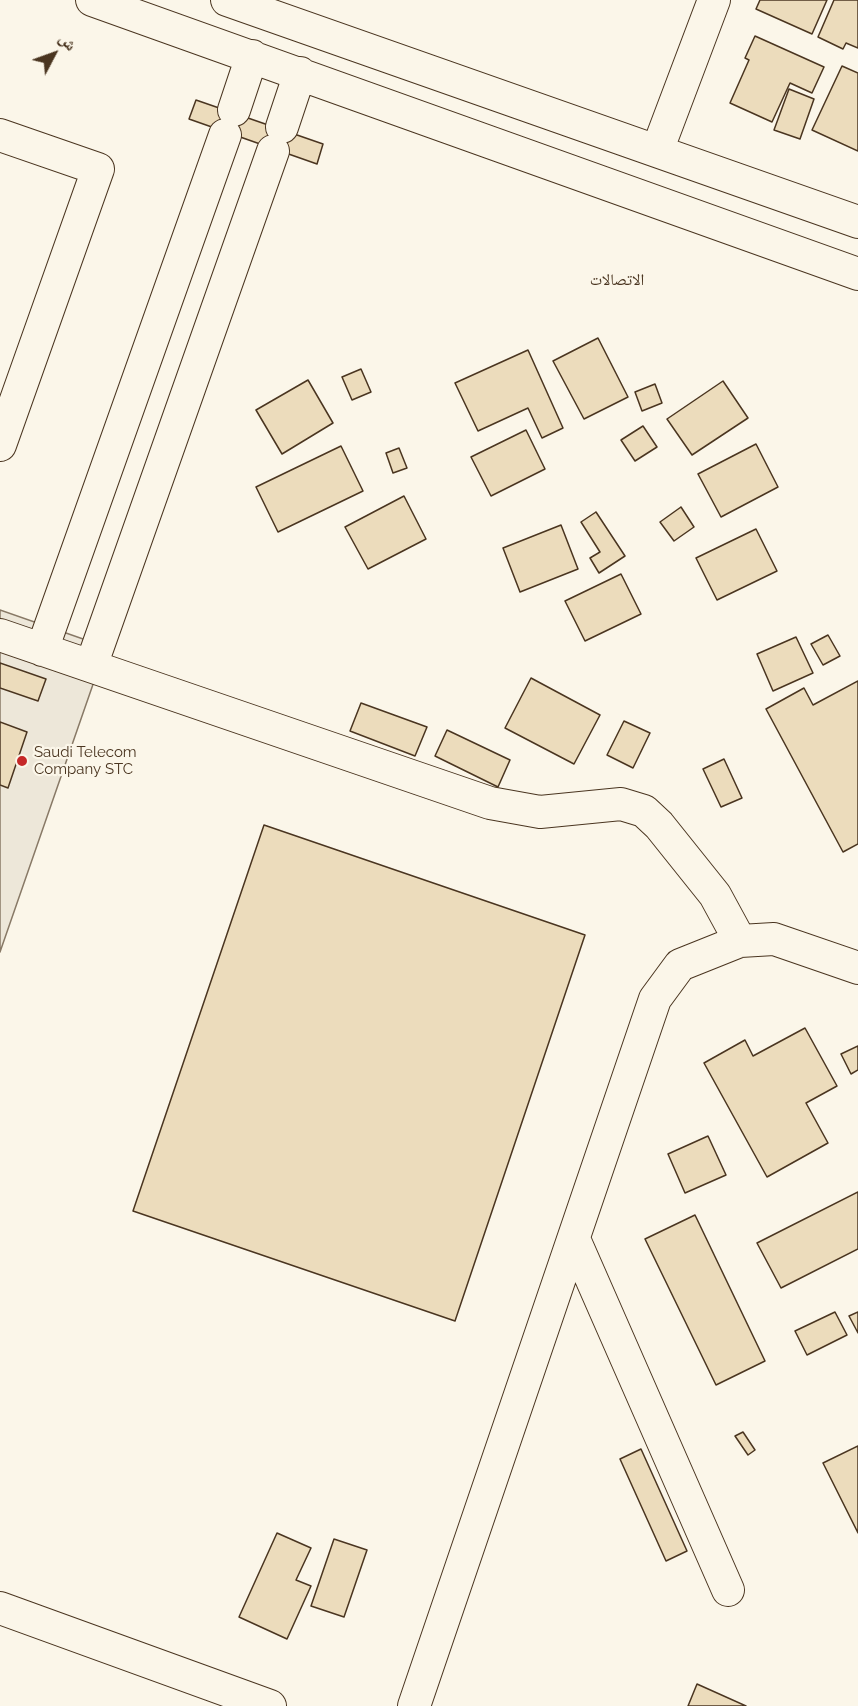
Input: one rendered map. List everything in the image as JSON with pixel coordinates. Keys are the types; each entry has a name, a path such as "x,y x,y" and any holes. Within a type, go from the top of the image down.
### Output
{"street":[{"path":"92,0 858,274"},
{"path":"227,0 858,222"},
{"path":"657,152 714,0"},
{"path":"42,650 252,56"},
{"path":"91,666 300,73"},
{"path":"0,135 98,169 0,445"},
{"path":"0,635 490,803 540,812 621,804 644,811 659,825 715,895 740,941"},
{"path":"414,1706 656,999 680,964 740,941 774,939 858,968"},
{"path":"574,1239 728,1590"},
{"path":"0,1608 270,1706"}],"shaded area":[{"path":"0,610 106,647 0,952"}],"building":[{"path":"760,0 827,0 812,34 756,9"},
{"path":"834,0 858,0 858,48 846,43 843,49 818,37"},
{"path":"755,36 824,67 812,93 790,83 772,122 730,103 749,60 745,58"},
{"path":"842,66 858,73 858,151 812,130"},
{"path":"789,89 814,99 800,139 774,130"},
{"path":"196,100 323,144 317,164 189,119"},
{"path":"598,338 628,397 584,419 553,361"},
{"path":"528,350 563,428 542,438 528,408 478,431 455,383"},
{"path":"361,369 371,392 352,400 342,377"},
{"path":"308,380 333,423 282,454 256,410"},
{"path":"723,381 748,418 692,455 667,419"},
{"path":"655,384 662,403 642,411 635,392"},
{"path":"643,426 657,447 635,461 621,440"},
{"path":"526,430 545,469 491,496 471,457"},
{"path":"756,444 778,487 721,517 698,474"},
{"path":"341,446 363,491 278,532 256,487"},
{"path":"399,448 407,468 393,473 386,453"},
{"path":"404,496 426,539 368,569 345,527"},
{"path":"681,507 694,527 674,541 660,522"},
{"path":"596,512 625,556 599,573 590,558 600,552 581,522"},
{"path":"561,525 578,569 520,592 503,548"},
{"path":"756,529 777,571 717,600 696,558"},
{"path":"621,574 641,614 585,641 565,601"},
{"path":"828,635 840,656 823,665 811,644"},
{"path":"796,637 813,673 773,691 757,654"},
{"path":"0,663 46,679 38,701 0,688"},
{"path":"531,678 600,715 574,764 505,728"},
{"path":"858,681 858,844 843,852 766,709 804,688 813,705"},
{"path":"361,703 427,727 415,756 350,731"},
{"path":"624,721 650,733 633,768 607,755"},
{"path":"0,722 27,732 8,788 0,785"},
{"path":"447,730 510,760 498,787 435,756"},
{"path":"724,759 742,798 721,807 703,769"},
{"path":"264,825 585,935 455,1321 133,1211"},
{"path":"805,1028 837,1086 806,1103 828,1143 767,1177 704,1063 745,1040 753,1056"},
{"path":"858,1046 858,1070 851,1074 841,1054"},
{"path":"708,1136 726,1175 685,1193 668,1154"},
{"path":"858,1192 858,1249 781,1288 757,1243"},
{"path":"695,1215 765,1361 716,1385 645,1239"},
{"path":"835,1312 847,1335 807,1355 795,1331"},
{"path":"858,1312 858,1333 849,1316"},
{"path":"743,1432 755,1450 748,1455 735,1436"},
{"path":"858,1446 858,1533 823,1463"},
{"path":"641,1449 687,1551 666,1561 620,1459"},
{"path":"277,1533 311,1548 296,1580 311,1586 287,1639 239,1617"},
{"path":"334,1539 367,1550 344,1617 311,1606"},
{"path":"697,1684 746,1706 688,1706"}],"place":[{"name":"Saudi Telecom Company STC","path":"22,761"}],"district":[{"name":"الاتصالات","path":"617,280"}]}
